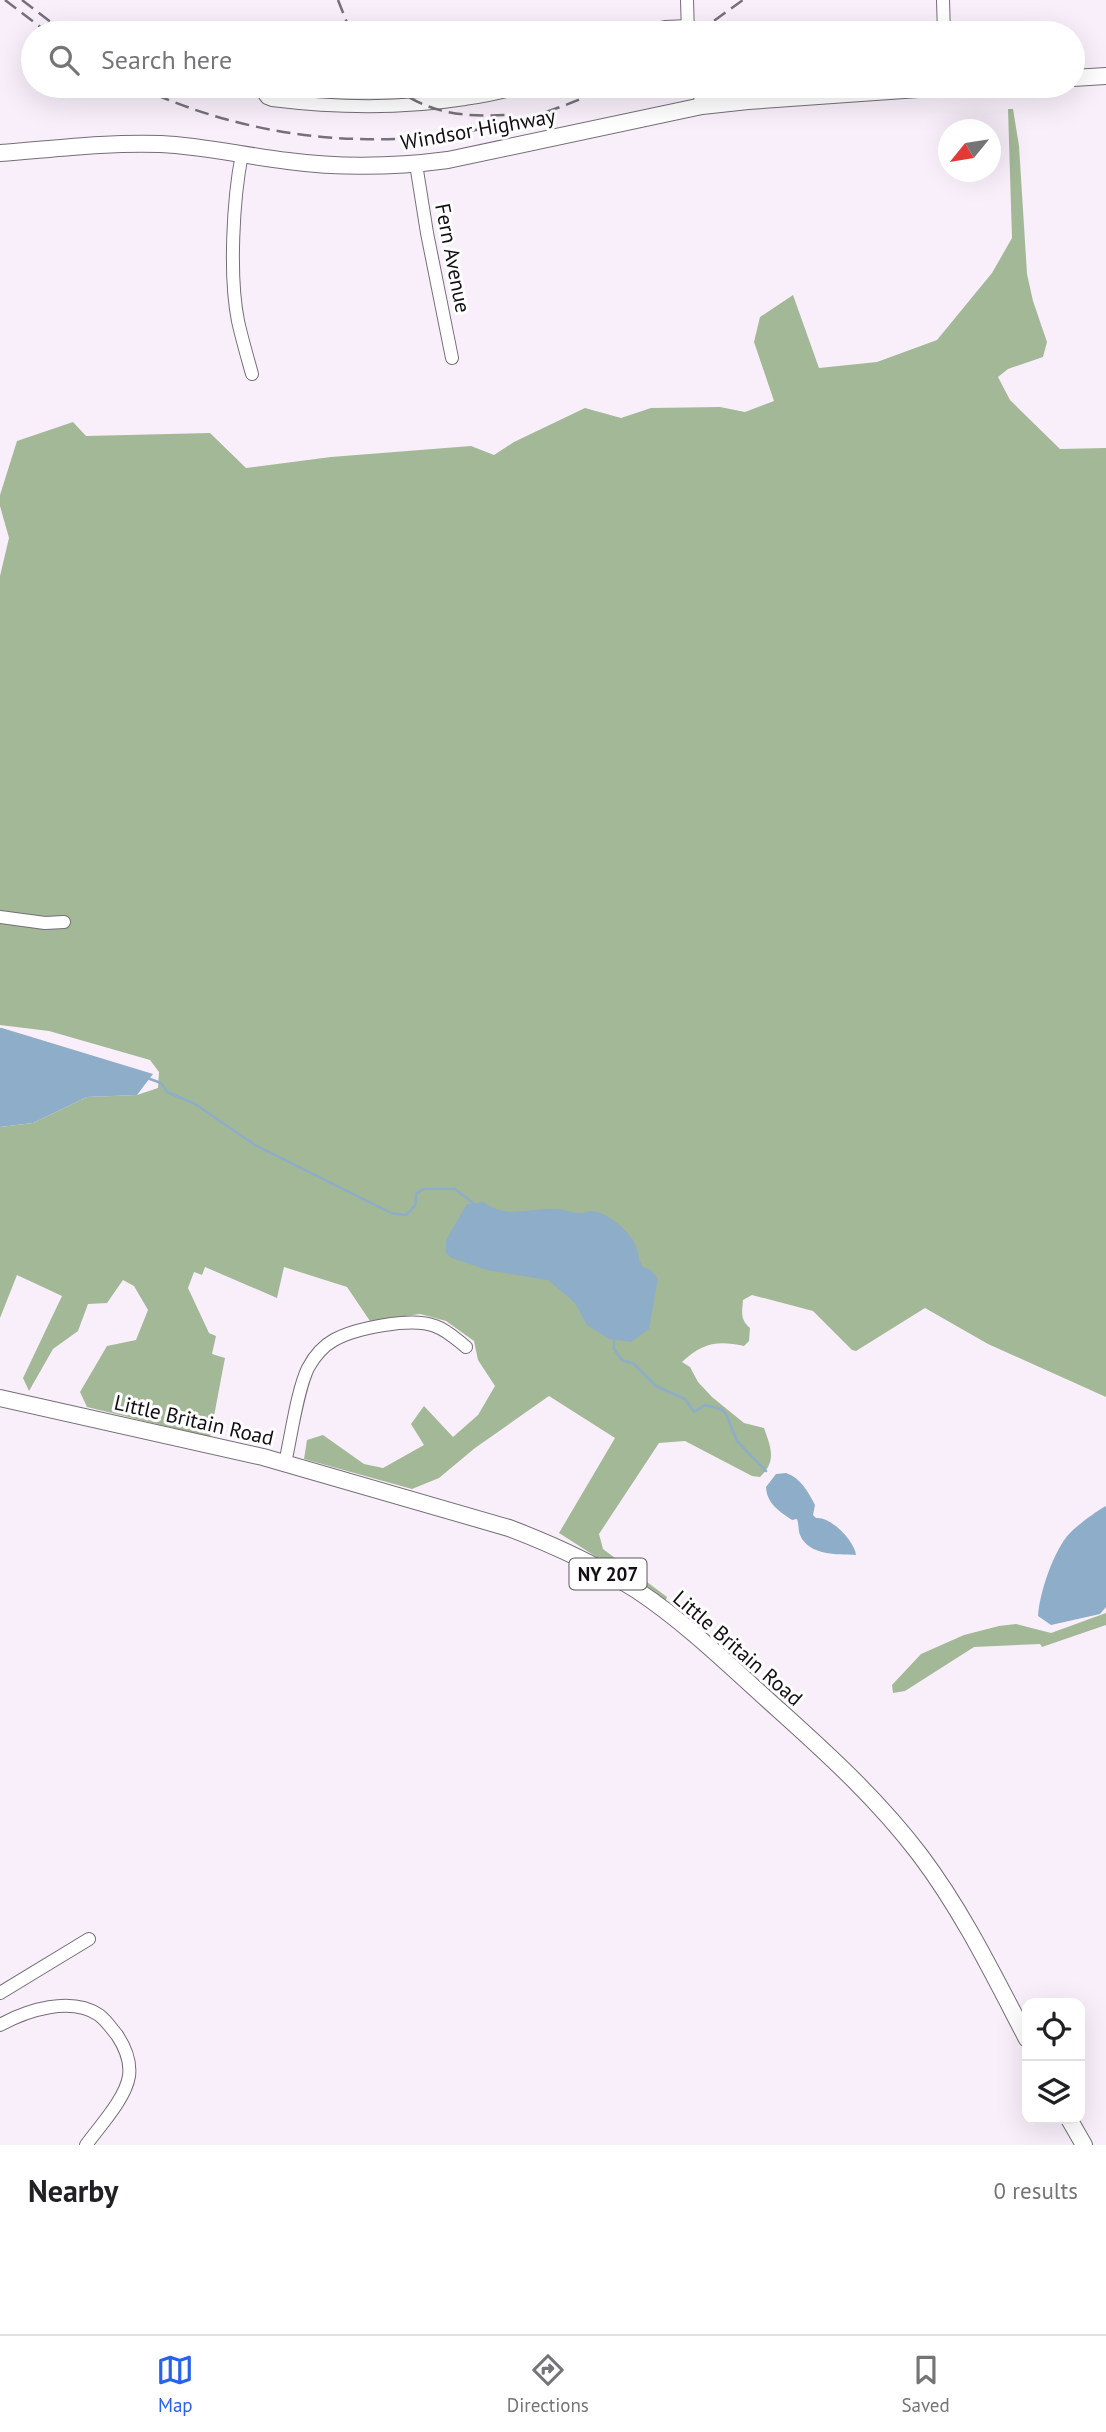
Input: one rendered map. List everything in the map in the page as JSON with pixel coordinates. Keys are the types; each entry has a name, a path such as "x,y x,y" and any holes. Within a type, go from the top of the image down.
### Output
{"main road":[{"path":"1085,77 1106,76"},
{"name":"Windsor Highway","path":"0,153 159,144 205,148 291,162 348,166 416,164 448,160 702,106 801,98"},
{"name":"Little Britain Road","path":"0,1398 285,1463 529,1535 596,1566 669,1614 703,1641 826,1753 894,1822 956,1906 1022,2030"},
{"path":"1072,2124 1084,2145"}],"street":[{"path":"687,0 688,21"},
{"path":"943,0 944,21"},
{"path":"267,98 330,107 424,106 474,98"},
{"path":"700,98 702,106"},
{"path":"242,154 236,189 234,284 238,321 252,374"},
{"name":"Fern Avenue","path":"416,164 452,358"},
{"path":"0,917 45,923 64,922"},
{"path":"285,1463 308,1367 318,1353 331,1342 351,1333 421,1323 449,1333 466,1347"},
{"path":"0,1993 89,1939"},
{"path":"0,2025 16,2016 38,2010 74,2007 99,2015 121,2041 129,2065 126,2087 86,2145"}],"green space":[{"path":"1008,109 1013,109 1019,146 1027,274 1047,342 1043,357 1008,369 998,377 1010,400 1060,449 1106,448 1106,1397 988,1344 925,1308 856,1351 813,1311 752,1295 743,1300 743,1319 750,1328 749,1341 744,1346 726,1343 710,1345 696,1351 682,1362 690,1367 698,1382 712,1397 744,1423 764,1428 771,1454 769,1465 760,1477 752,1476 685,1441 659,1443 599,1534 603,1549 667,1597 666,1600 559,1533 615,1438 549,1396 475,1448 439,1478 412,1489 304,1459 307,1440 323,1435 364,1464 383,1468 424,1445 411,1424 424,1406 453,1437 478,1415 495,1386 478,1360 474,1341 446,1321 420,1314 370,1321 347,1287 284,1267 277,1298 205,1267 202,1275 194,1272 188,1288 209,1333 216,1336 212,1354 225,1358 210,1437 87,1407 80,1392 107,1346 136,1340 148,1310 134,1286 123,1280 107,1303 88,1304 78,1331 53,1349 29,1391 23,1378 62,1296 17,1275 0,1318 0,1127 33,1123 87,1097 137,1095 158,1088 159,1072 150,1060 49,1031 0,1025 0,576 9,538 0,506 0,495 17,441 73,422 86,436 210,433 246,468 331,457 471,446 494,455 514,442 585,408 621,418 651,408 720,407 745,412 774,401 754,342 760,317 793,295 819,368 877,362 937,340 992,273 1012,238"},
{"path":"1106,1613 1106,1625 1042,1647 1040,1644 974,1647 905,1691 893,1693 892,1685 921,1654 964,1635 1016,1624 1051,1633"}],"water":[{"path":"0,1028 153,1074 137,1095 87,1097 33,1123 0,1127"},
{"path":"483,1202 510,1212 548,1209 579,1213 590,1211 613,1220 634,1241 643,1267 651,1270 658,1279 649,1329 631,1342 609,1339 587,1325 575,1303 548,1280 487,1270 452,1258 446,1253 446,1240 467,1204"},
{"path":"786,1473 796,1478 807,1490 815,1505 813,1515 835,1525 851,1543 856,1555 824,1552 804,1542 799,1533 797,1519 792,1520 778,1510 767,1493 766,1487 776,1474"},
{"path":"1106,1506 1106,1607 1100,1614 1051,1625 1038,1616 1044,1584 1053,1560 1070,1533"}],"waterway":[{"path":"150,1079 161,1083 167,1092 195,1104 255,1145 391,1213 406,1215 415,1206 416,1194 423,1189 455,1189 473,1203"},
{"path":"614,1339 614,1349 622,1360 634,1364 656,1386 685,1399 694,1412 705,1405 721,1409 726,1414 737,1441 766,1471"}],"railway":[{"path":"5,0 33,21"},
{"path":"22,0 49,21"},
{"path":"338,0 346,21"},
{"path":"714,21 743,0"},
{"path":"166,98 193,109 252,126 312,136 373,139 434,136 494,126 553,110 581,98"},
{"path":"411,98 447,112 507,115"}]}
